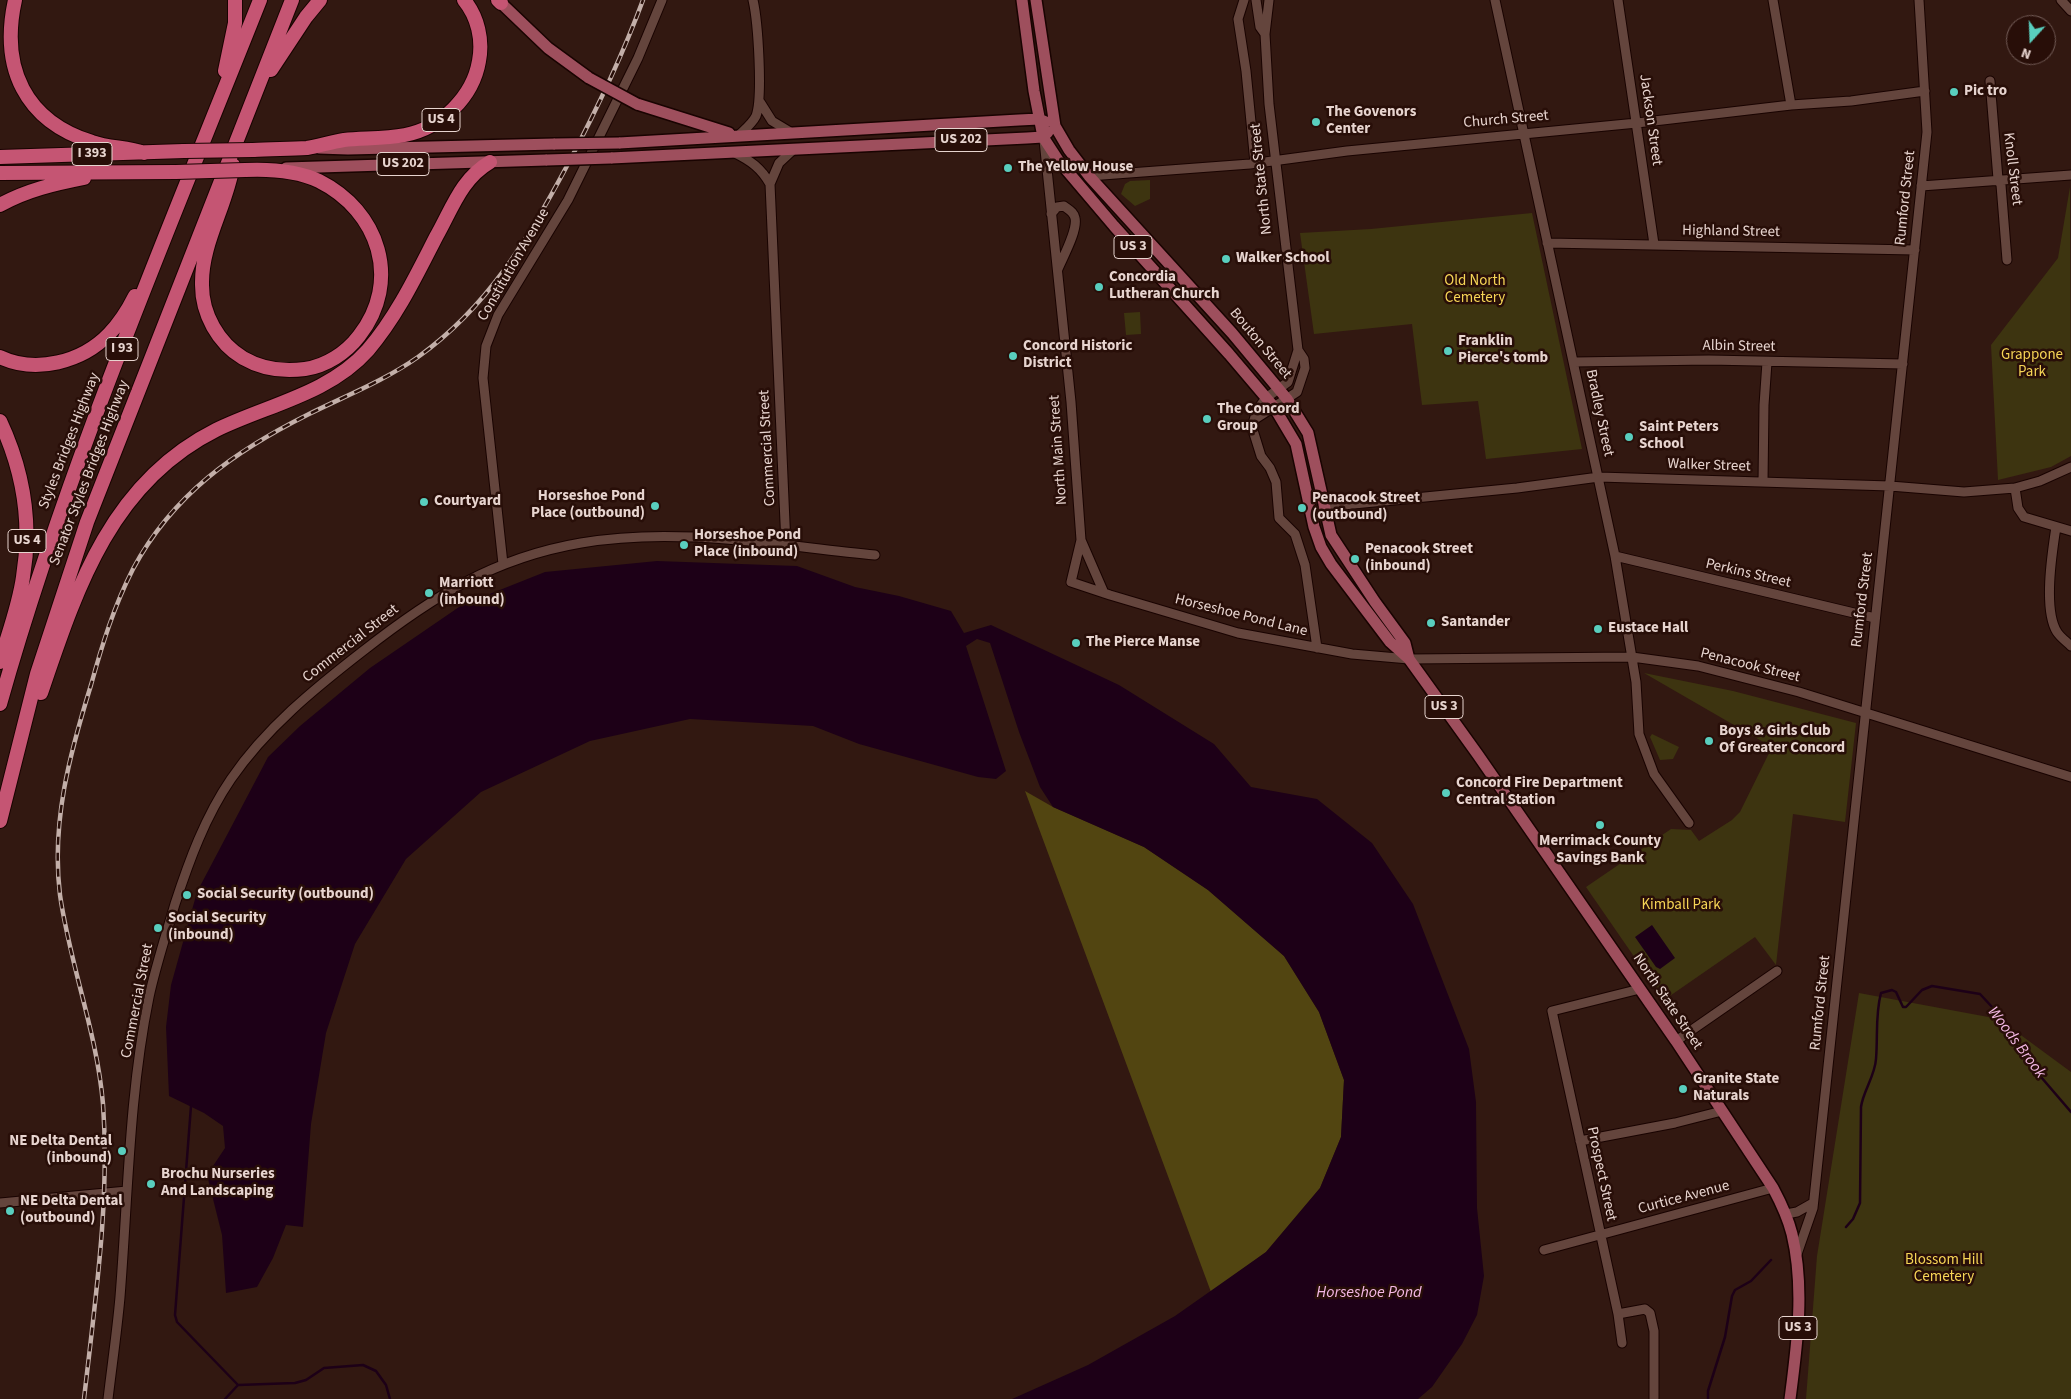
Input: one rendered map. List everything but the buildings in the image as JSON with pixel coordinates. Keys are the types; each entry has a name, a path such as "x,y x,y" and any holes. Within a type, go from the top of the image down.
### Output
{"highway":[{"path":"16,0 10,18 8,39 10,60 16,80 27,98 53,125 68,133 105,146 128,147 144,153"},
{"path":"218,108 235,23 235,0"},
{"name":"Styles Bridges Highway","path":"0,704 21,631 54,531 156,261 260,0"},
{"name":"I 93","path":"258,90 292,0"},
{"path":"258,90 306,17 320,0"},
{"name":"US 4","path":"308,148 343,140 407,135 429,127 452,110 471,85 480,54 481,44 477,25 464,0"},
{"name":"Senator Styles Bridges Highway","path":"0,822 37,674 87,522 258,90"},
{"path":"237,139 230,184 204,265 202,285 207,313 219,336 230,348 250,362 275,370 309,368 340,354 354,342 366,326 378,296 381,270 378,251 365,219 352,204 335,190 319,181 302,175 252,170"},
{"name":"I 393","path":"0,157 308,148"},
{"path":"22,737 36,706 63,628 83,578 102,540 126,505 162,467 179,454 215,431 312,390 332,379 355,362 372,346 392,319 470,176 490,162"},
{"name":"I 393","path":"0,173 252,170"},
{"path":"0,205 18,195 48,185 105,173"},
{"path":"0,357 20,364 51,364 72,358 91,349 108,335 122,318 156,261"},
{"name":"US 4","path":"0,421 16,463 26,504 28,536 23,579 0,662"}],"main road":[{"name":"US 3","path":"1022,0 1039,120"},
{"name":"US 3","path":"1036,0 1055,126"},
{"path":"500,1 548,48 589,78 637,104 738,136"},
{"name":"US 202","path":"308,148 348,149 619,143 1039,120 1055,126"},
{"name":"Bouton Street","path":"1039,120 1043,137 1058,160 1274,407"},
{"name":"Bouton Street","path":"1055,126 1068,150 1089,176 1232,333 1287,399"},
{"path":"1043,137 1055,126"},
{"name":"US 202","path":"252,170 611,158 1043,137"},
{"name":"North State Street","path":"1287,399 1308,433 1331,535 1375,602 1405,643 1409,659"},
{"name":"North State Street","path":"1274,407 1296,444 1310,513 1321,547 1331,564 1390,642 1409,659 1676,1041 1773,1188 1786,1214 1792,1234 1799,1275 1799,1317 1790,1399"}],"street":[{"name":"Constitution Avenue","path":"503,564 483,378 484,357 489,336 504,304 568,200 638,58 662,0"},
{"path":"738,136 755,117 760,102 757,25 753,0"},
{"path":"1244,0 1238,19 1247,81 1255,164"},
{"name":"North State Street","path":"1256,0 1260,27 1265,34"},
{"name":"North State Street","path":"1266,398 1280,389 1290,377 1298,350 1274,160 1265,34 1270,0"},
{"name":"Bradley Street","path":"1495,0 1616,556 1636,682 1638,726 1642,743 1654,774 1689,823"},
{"name":"Jackson Street","path":"1618,0 1654,244"},
{"path":"1773,0 1791,105"},
{"name":"Rumford Street","path":"1796,1257 1813,1203 1927,132 1919,0"},
{"path":"2061,0 2071,11"},
{"name":"Knoll Street","path":"1990,81 2007,260"},
{"name":"Church Street","path":"1089,176 1255,164 1274,160 1524,132 1791,105 1851,101 1925,90"},
{"path":"760,102 772,121 792,133"},
{"name":"North Main Street","path":"1043,137 1071,402 1081,540 1071,582"},
{"name":"Commercial Street","path":"108,1399 120,1301 127,1191 140,1048 163,944 185,874 222,792 266,734 327,679 428,603 459,585 503,564 540,552 582,543 619,539 691,538 786,545 770,184 779,163 794,149"},
{"path":"735,152 754,163 762,171 770,184"},
{"path":"1921,186 2071,175"},
{"name":"North Main Street","path":"1051,214 1057,207 1064,206 1073,212 1076,220 1074,232 1058,269"},
{"name":"Highland Street","path":"1547,243 1915,250"},
{"name":"North State Street","path":"1274,407 1297,392 1305,368 1304,359 1298,350"},
{"name":"Albin Street","path":"1574,362 1682,360 1903,364"},
{"path":"1763,482 1766,362"},
{"path":"1266,398 1257,410 1252,428 1261,456 1270,468 1276,482 1279,518 1294,534 1305,565 1317,648"},
{"path":"1255,419 1274,407"},
{"name":"Walker Street","path":"1324,507 1517,488 1599,477 1890,486 1954,493 2015,488 2047,478 2071,467"},
{"path":"2015,488 2018,508 2024,517 2071,531"},
{"path":"2056,527 2051,562 2052,615 2057,632 2071,646"},
{"name":"North Main Street","path":"1081,540 1104,593"},
{"path":"786,545 875,555"},
{"name":"Perkins Street","path":"1616,556 1875,618"},
{"name":"Horseshoe Pond Lane","path":"1071,582 1238,633 1369,656 1409,659"},
{"name":"Penacook Street","path":"1409,659 1632,656 1698,666 1743,676 2071,778"},
{"path":"1676,1041 1777,971"},
{"name":"Prospect Street","path":"1622,1343 1618,1314 1552,1011 1640,990"},
{"path":"1580,1142 1675,1123 1722,1111"},
{"name":"Curtice Avenue","path":"1544,1250 1773,1188"},
{"path":"0,1203 127,1191"},
{"path":"1786,1214 1797,1212 1813,1203"},
{"path":"1618,1314 1645,1309 1650,1312 1654,1331 1654,1398"}],"green space":[{"path":"1150,180 1150,199 1135,206 1121,194 1125,184 1130,181"},
{"name":"Grappone Park","path":"2070,187 2071,456 2051,467 1998,480 1991,345 2058,258"},
{"name":"Old North Cemetery","path":"1532,213 1582,449 1486,459 1478,401 1422,405 1412,324 1314,334 1300,233 1371,229"},
{"path":"1140,312 1141,334 1126,335 1124,313"},
{"name":"Kimball Park","path":"1644,673 1733,691 1856,723 1845,822 1793,814 1776,965 1755,937 1664,1000 1586,887 1671,829 1691,830 1699,841 1732,820 1740,812 1772,747"},
{"path":"1652,734 1679,747 1673,759 1660,760 1650,737"},
{"name":"Blossom Hill Cemetery","path":"1859,993 1999,1019 2071,1072 2071,1399 1806,1399 1817,1256"}],"shaded area":[{"path":"1025,791 1053,807 1144,847 1208,890 1284,956 1319,1012 1344,1080 1341,1137 1320,1188 1266,1252 1211,1292"}],"water":[{"name":"Horseshoe Pond","path":"657,561 797,566 855,587 899,596 951,611 964,633 991,625 1119,685 1214,744 1251,787 1317,799 1372,843 1413,904 1469,1049 1476,1102 1477,1208 1484,1276 1477,1315 1462,1344 1432,1387 1418,1399 1012,1399 1088,1365 1175,1316 1266,1252 1320,1188 1341,1137 1344,1080 1319,1012 1284,956 1208,890 1144,847 1053,807 1040,787 1019,732 990,643 977,639 966,646 1006,771 996,779 978,777 859,744 813,726 690,719 590,741 481,792 406,859 355,944 326,1033 311,1124 303,1227 286,1225 273,1258 257,1287 226,1293 222,1235 207,1175 225,1148 223,1126 204,1113 169,1096 166,1027 171,985 197,892 268,757 300,726 370,668 462,605 545,572"},
{"path":"1652,925 1675,958 1660,969 1656,967 1635,937"}],"waterway":[{"name":"Woods Brook","path":"1846,1227 1853,1219 1860,1203 1861,1107 1875,1065 1877,1017 1881,993 1892,990 1896,992 1903,1007 1906,1007 1922,990 1932,986 1980,994 1993,1008 2023,1056 2071,1112"},
{"path":"191,1106 175,1315 177,1322 238,1385"},
{"name":"Woods Brook","path":"1708,1399 1708,1391 1725,1337 1732,1296 1735,1290 1751,1281 1771,1260"},
{"path":"225,1399 238,1385 295,1383 306,1380 324,1368 363,1365 376,1371 386,1385 390,1399"}],"railway":[{"path":"84,1399 100,1252 105,1178 105,1141 103,1104 95,1051 64,921 60,895 58,841 64,788 76,736 114,611 133,569 149,542 167,518 208,477 256,443 282,428 405,366 443,337 486,294 538,219 568,164 608,84 643,0"}],"place":[{"name":"Pic tro","path":"1954,92"},
{"name":"The Govenors Center","path":"1316,122"},
{"name":"The Yellow House","path":"1008,168"},
{"name":"Walker School","path":"1226,259"},
{"name":"Concordia Lutheran Church","path":"1099,287"},
{"name":"Franklin Pierce's tomb","path":"1448,351"},
{"name":"Concord Historic District","path":"1013,356"},
{"name":"The Concord Group","path":"1207,419"},
{"name":"Saint Peters School","path":"1629,437"},
{"name":"Courtyard","path":"424,502"},
{"name":"Horseshoe Pond Place (outbound)","path":"655,506"},
{"name":"Penacook Street (outbound)","path":"1302,508"},
{"name":"Horseshoe Pond Place (inbound)","path":"684,545"},
{"name":"Penacook Street (inbound)","path":"1355,559"},
{"name":"Marriott (inbound)","path":"429,593"},
{"name":"Santander","path":"1431,623"},
{"name":"Eustace Hall","path":"1598,629"},
{"name":"The Pierce Manse","path":"1076,643"},
{"name":"Boys & Girls Club Of Greater Concord","path":"1709,741"},
{"name":"Concord Fire Department Central Station","path":"1446,793"},
{"name":"Merrimack County Savings Bank","path":"1600,825"},
{"name":"Social Security (outbound)","path":"187,895"},
{"name":"Social Security (inbound)","path":"158,928"},
{"name":"Granite State Naturals","path":"1683,1089"},
{"name":"NE Delta Dental (inbound)","path":"122,1151"},
{"name":"Brochu Nurseries And Landscaping","path":"151,1184"},
{"name":"NE Delta Dental (outbound)","path":"10,1211"}]}
